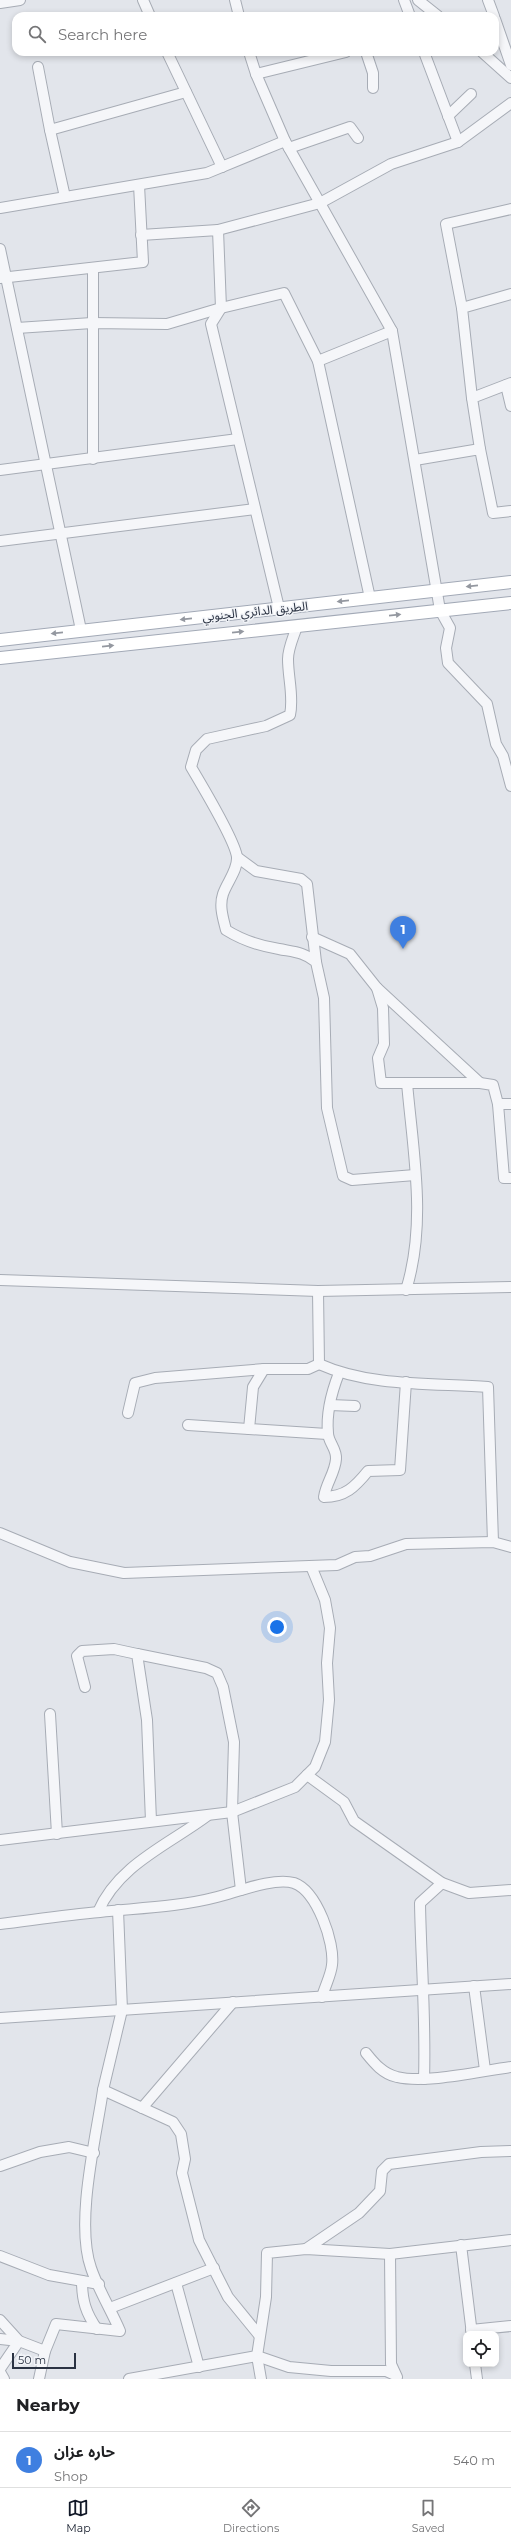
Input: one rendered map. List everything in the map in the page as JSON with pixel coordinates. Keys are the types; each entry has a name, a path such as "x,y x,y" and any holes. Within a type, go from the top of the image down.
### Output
{"main road":[{"name":"الطريق الدائري الجنوبي","path":"0,640 511,582"},
{"name":"الطريق الدائري الجنوبي","path":"0,658 440,610 511,605"}],"street":[{"path":"0,4 20,0"},
{"path":"143,0 148,12"},
{"path":"235,0 238,12"},
{"path":"404,0 408,12"},
{"path":"418,0 433,12"},
{"path":"488,0 492,12"},
{"path":"499,31 511,65"},
{"path":"169,56 222,167"},
{"path":"251,56 256,74 287,145 392,330 438,590 440,610 450,628 446,648 448,663 487,704 496,744 503,756 511,786"},
{"path":"256,74 330,56"},
{"path":"367,56 373,73 373,88"},
{"path":"426,56 458,142"},
{"path":"486,56 511,78"},
{"path":"38,67 65,197"},
{"path":"50,130 186,92"},
{"path":"448,116 470,94"},
{"path":"142,235 218,230 320,203 392,164 458,142 511,103"},
{"path":"0,208 207,173 287,145 350,127 358,138"},
{"path":"3,277 143,262 139,185"},
{"path":"511,209 446,224 462,308 472,398 480,448 493,513 511,511"},
{"path":"218,230 221,308 211,324 279,608"},
{"path":"0,249 3,277 17,328 81,630"},
{"path":"93,268 93,459"},
{"path":"17,328 92,323 167,324 221,308 284,293 318,361 370,598"},
{"path":"462,308 511,294"},
{"path":"318,361 392,330"},
{"path":"472,398 508,384 511,406"},
{"path":"0,470 238,439"},
{"path":"415,460 480,448"},
{"path":"0,541 61,535 255,508"},
{"path":"297,626 288,657 289,687 293,703 290,715 266,726 207,739 196,750 191,766 229,837 237,857 256,871 301,879 307,884 312,937 324,998 327,1108 343,1176 352,1180 415,1175"},
{"path":"237,857 233,873 223,894 221,913 226,930 239,939 278,949 303,952 316,962"},
{"path":"312,937 350,954 377,988 480,1083"},
{"path":"377,988 383,1008 384,1044 378,1058 381,1083 480,1083 493,1085 498,1104 504,1178 511,1178"},
{"path":"406,1290 414,1265 418,1210 407,1083"},
{"path":"498,1104 511,1104"},
{"path":"0,1280 318,1291 406,1290 444,1287 511,1287"},
{"path":"318,1291 319,1364"},
{"path":"128,1412 135,1383 155,1378 264,1369 308,1369 319,1364 339,1373 406,1382 488,1387 493,1542"},
{"path":"249,1429 253,1386 264,1369"},
{"path":"339,1373 332,1393 328,1434 333,1443 336,1458 324,1497 338,1497 352,1489 368,1471 400,1470 406,1382"},
{"path":"330,1405 355,1406"},
{"path":"188,1426 328,1434"},
{"path":"0,1533 70,1562 124,1573 338,1565 355,1557 370,1556 406,1544 493,1542 511,1547"},
{"path":"0,1840 232,1812 295,1787 315,1767 325,1742 329,1700 327,1663 330,1628 325,1600 311,1566"},
{"path":"85,1687 77,1656 82,1651 114,1649 206,1668 217,1673 224,1687 234,1742 232,1812 241,1890"},
{"path":"137,1654 147,1720 152,1821"},
{"path":"50,1714 57,1834"},
{"path":"307,1775 344,1802 354,1821 442,1883 469,1894 511,1890"},
{"path":"98,1912 106,1894 119,1877 207,1816"},
{"path":"0,1924 98,1912 170,1906 217,1897 241,1890 279,1883 293,1883 303,1887 316,1904 326,1926 332,1949 332,1965 322,1996"},
{"path":"424,2079 426,2027 422,1990 420,1903 442,1883"},
{"path":"40,2379 45,2351 56,2324 120,2331 90,2267 86,2238 87,2195 103,2090 122,2010 118,1910"},
{"path":"0,2018 511,1984"},
{"path":"474,1986 484,2070"},
{"path":"142,2108 233,2002"},
{"path":"366,2053 379,2069 396,2077 424,2079 511,2066"},
{"path":"103,2090 173,2122 181,2134 185,2159 182,2173 199,2240 228,2297 258,2336"},
{"path":"0,2166 40,2152 70,2147 94,2153"},
{"path":"306,2249 359,2213 380,2191 382,2171 389,2164 482,2152 511,2151"},
{"path":"261,2379 257,2356 258,2336 266,2297 267,2253 306,2249 390,2254 511,2240"},
{"path":"461,2245 471,2331"},
{"path":"390,2254 391,2364 397,2377"},
{"path":"0,2256 49,2275 99,2284"},
{"path":"110,2308 214,2268"},
{"path":"82,2281 82,2298 87,2315 97,2329"},
{"path":"176,2283 199,2367"},
{"path":"0,2320 19,2341"},
{"path":"478,2331 511,2326"},
{"path":"0,2339 19,2341 45,2351"},
{"path":"0,2369 19,2341"},
{"path":"129,2379 146,2378 257,2356 289,2367 331,2371 386,2371 397,2377"},
{"path":"475,2367 477,2379"},
{"path":"0,2372 4,2379"}],"place":[{"name":"حاره عزان","path":"403,949"}]}
